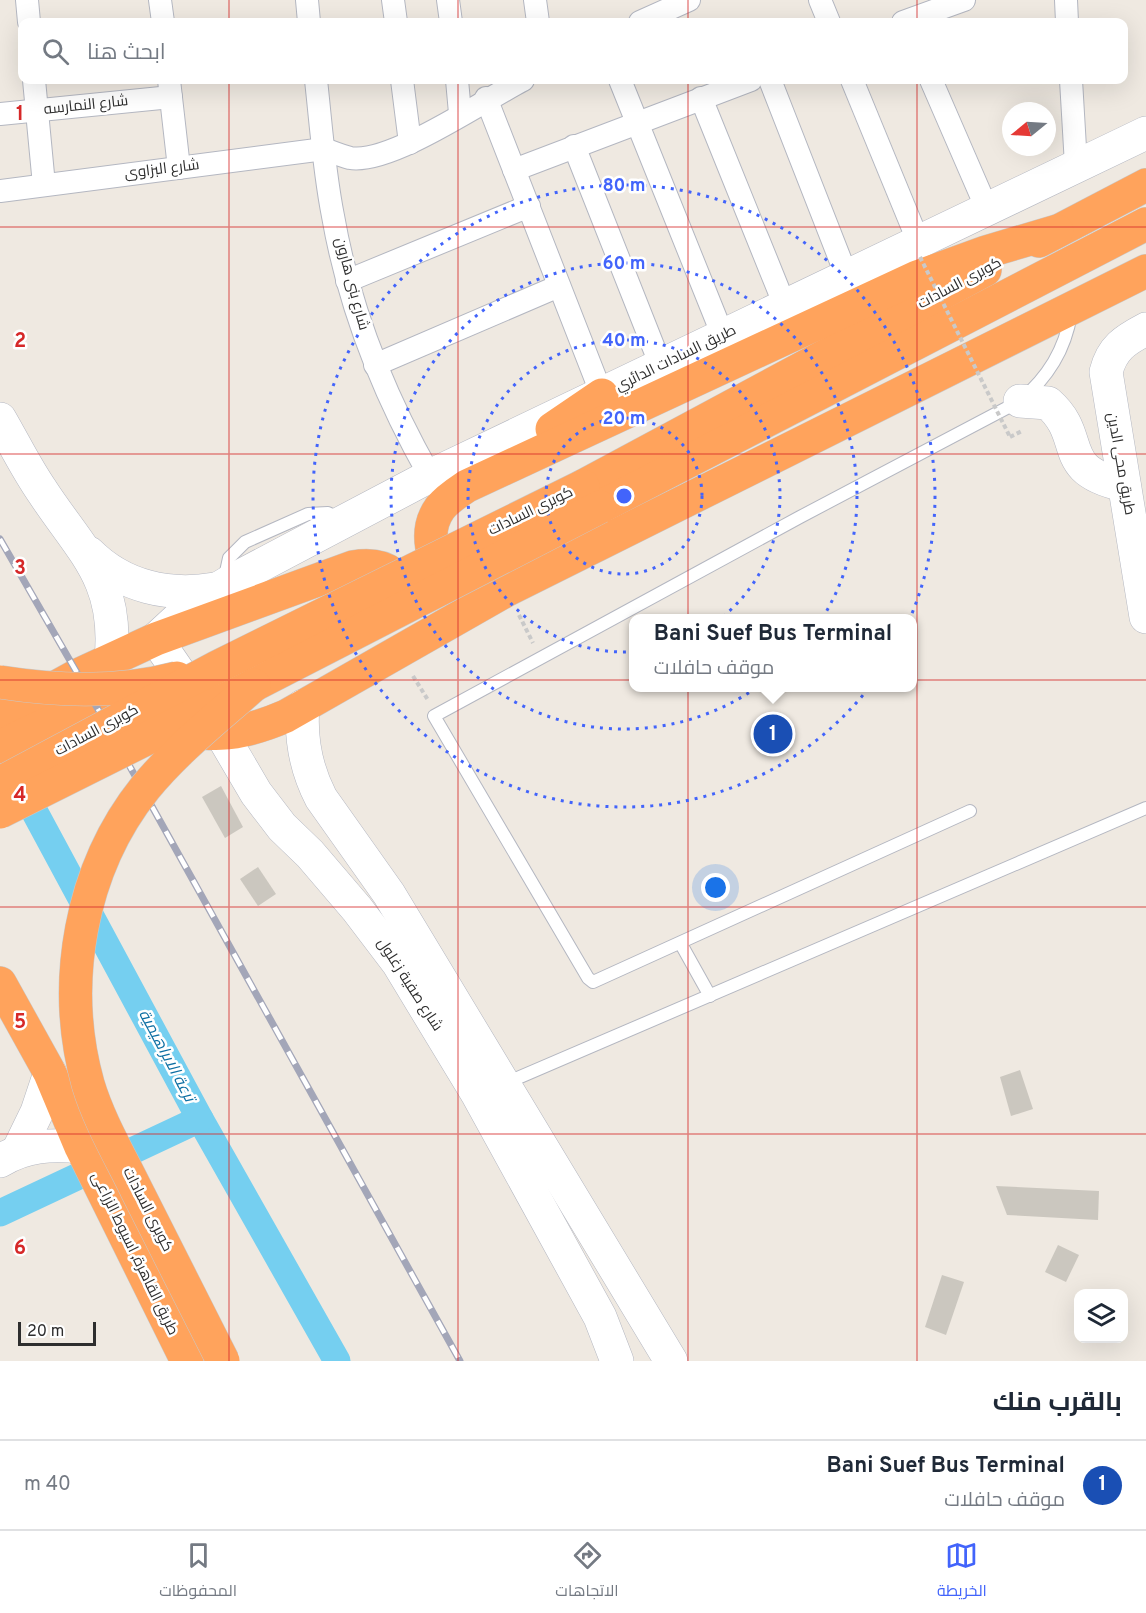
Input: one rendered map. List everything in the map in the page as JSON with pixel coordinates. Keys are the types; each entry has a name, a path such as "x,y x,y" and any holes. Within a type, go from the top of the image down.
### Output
{"highway":[{"path":"467,486 917,277 986,252 1057,231 1146,185"},
{"name":"كوبرى السادات","path":"0,783 217,667 591,497 1146,224"},
{"name":"كوبرى السادات","path":"0,812 254,686 1057,231"},
{"path":"23,716 66,717 99,711 119,712 187,732 222,735 255,730 303,706 507,590 1146,271"},
{"path":"507,590 477,594 460,587 445,576 435,560 431,542 433,524 441,507 467,486 603,395"},
{"path":"0,747 23,716 78,675 156,639 353,567 371,564 382,567 401,582 412,604 410,630 398,652"},
{"path":"0,682 57,688 118,688 168,680 217,667"},
{"name":"كوبرى السادات","path":"223,1361 99,1114 81,1057 76,986 80,934 87,902 111,842 127,814 146,788 179,752 254,686"},
{"name":"طريق القاهرة, اسيوط الزراعى","path":"0,983 11,1011 50,1073 81,1147 188,1361"}],"street":[{"path":"27,0 29,18"},
{"path":"160,0 162,18"},
{"path":"307,0 309,18"},
{"path":"393,0 395,18"},
{"path":"448,0 450,18"},
{"path":"535,0 537,18"},
{"path":"649,18 689,0"},
{"path":"820,0 827,18"},
{"path":"916,18 964,0"},
{"path":"1066,0 1068,18"},
{"path":"34,84 44,185"},
{"name":"شارع بنى هارون","path":"316,84 333,216 347,281 375,365 410,440 430,476"},
{"path":"403,84 410,143"},
{"path":"457,84 460,113"},
{"path":"324,149 352,158 390,153 515,84"},
{"path":"622,84 723,336"},
{"path":"514,170 740,84"},
{"path":"772,84 847,277"},
{"path":"854,84 919,250"},
{"path":"933,84 987,209"},
{"path":"1071,84 1076,165"},
{"path":"170,88 179,168"},
{"name":"شارع النمارسه","path":"0,114 37,111 170,88"},
{"path":"486,98 603,395"},
{"path":"701,98 786,306"},
{"name":"طريق السادات الدائري","path":"156,639 183,612 221,587 430,476 847,277 919,250 987,209 1146,133"},
{"path":"574,146 662,366"},
{"name":"شارع البزاوى","path":"0,191 324,149"},
{"path":"347,281 529,206"},
{"path":"375,365 560,286"},
{"name":"طريق محى الدين","path":"1145,606 1106,372 1110,357 1118,345 1146,329"},
{"path":"1020,401 1048,403 1065,423 1075,455 1082,466 1103,480 1124,485"},
{"path":"0,419 41,490 93,563 110,604 113,632 111,659"},
{"path":"81,545 114,573 153,589 174,593 221,587"},
{"name":"شارع صفية زغلول","path":"156,639 222,735 256,793 282,827 317,862 399,963 478,1095 600,1317 617,1361"},
{"name":"شارع صفية زغلول","path":"303,706 303,747 313,783 389,894 506,1083 655,1354"},
{"path":"313,783 300,784 294,789 289,802 317,862"},
{"path":"9,1155 36,1112 50,1073"},
{"path":"9,1155 50,1146 81,1147"}],"lane":[{"path":"970,811 596,983 590,981 434,722 436,713 1020,401 1034,390 1055,361 1063,346 1071,310"},
{"path":"506,1083 1146,808"},
{"path":"681,944 710,996"}],"path":[{"path":"919,250 1010,437"},
{"path":"507,590 540,657"},
{"path":"398,652 436,713"}],"building":[{"path":"221,786 243,827 225,838 202,797"},
{"path":"258,867 276,894 258,906 240,879"},
{"path":"1020,1070 1033,1109 1011,1116 1000,1077"},
{"path":"996,1186 1099,1191 1098,1220 1007,1215"},
{"path":"1058,1245 1079,1255 1066,1282 1045,1272"},
{"path":"942,1275 964,1282 946,1335 925,1327"}],"waterway":[{"name":"ترعة الابراهيمية","path":"18,781 200,1119 337,1361"},
{"path":"0,1213 200,1119"}],"railway":[{"path":"0,539 99,711 460,1361"}],"place":[{"name":"Bani Suef Bus Terminal","path":"773,734"}]}
